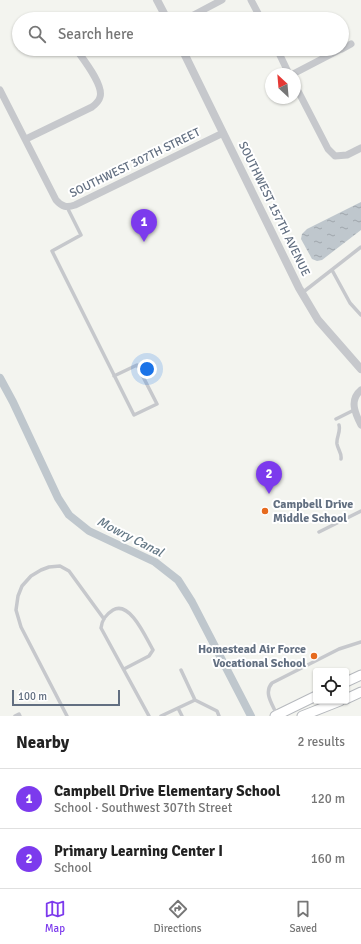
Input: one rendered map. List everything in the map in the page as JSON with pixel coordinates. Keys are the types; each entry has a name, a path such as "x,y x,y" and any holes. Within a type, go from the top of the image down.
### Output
{"main road":[{"path":"349,681 361,675"},
{"path":"349,698 361,692"},
{"path":"276,715 313,698"},
{"path":"305,716 333,704"}],"street":[{"path":"157,0 163,12"},
{"path":"199,12 222,0"},
{"path":"251,0 257,12"},
{"path":"0,90 26,139 85,110 97,103 100,99 101,91 96,78 81,56"},
{"name":"SOUTHWEST 157TH AVENUE","path":"185,56 302,293 318,320 361,369"},
{"path":"280,56 287,68"},
{"path":"301,70 328,56"},
{"path":"301,97 328,149 335,156 347,155 361,148"},
{"name":"SOUTHWEST 307TH STREET","path":"26,139 56,200 61,205 67,207 75,205 223,132"},
{"path":"361,390 355,398 354,410 361,425"}],"lane":[{"path":"67,207 81,235 52,251 114,376 134,415 157,404 137,365 114,376"},
{"path":"302,293 361,247"},
{"path":"332,270 350,303 361,315"},
{"path":"336,419 354,410"},
{"path":"339,425 340,430 337,445 342,454 341,459"},
{"path":"319,532 361,511"},
{"path":"67,716 21,627 16,610 18,596 22,586 31,576 49,567 60,566 69,571 104,619"},
{"path":"124,669 148,656 153,650 134,619 126,610 120,608 114,609 104,619 102,628 149,716"},
{"path":"276,715 269,697 269,687 272,684 339,649 361,642"},
{"path":"181,670 195,700 217,711 219,716"},
{"path":"161,716 195,700"},
{"path":"302,703 305,716"},
{"path":"178,708 182,716"},
{"path":"15,716 19,714 20,716"}],"water":[{"path":"361,202 361,230 322,260 317,261 312,259 301,239 302,234 307,229"}],"waterway":[{"name":"Mowry Canal","path":"0,378 13,402 58,498 69,515 89,531 155,562 178,580 192,602 251,716"}],"place":[{"name":"Campbell Drive Elementary School","path":"144,242"},
{"name":"Primary Learning Center I","path":"269,494"},
{"name":"Campbell Drive Middle School","path":"265,511"},
{"name":"Homestead Air Force Vocational School","path":"314,656"}]}
